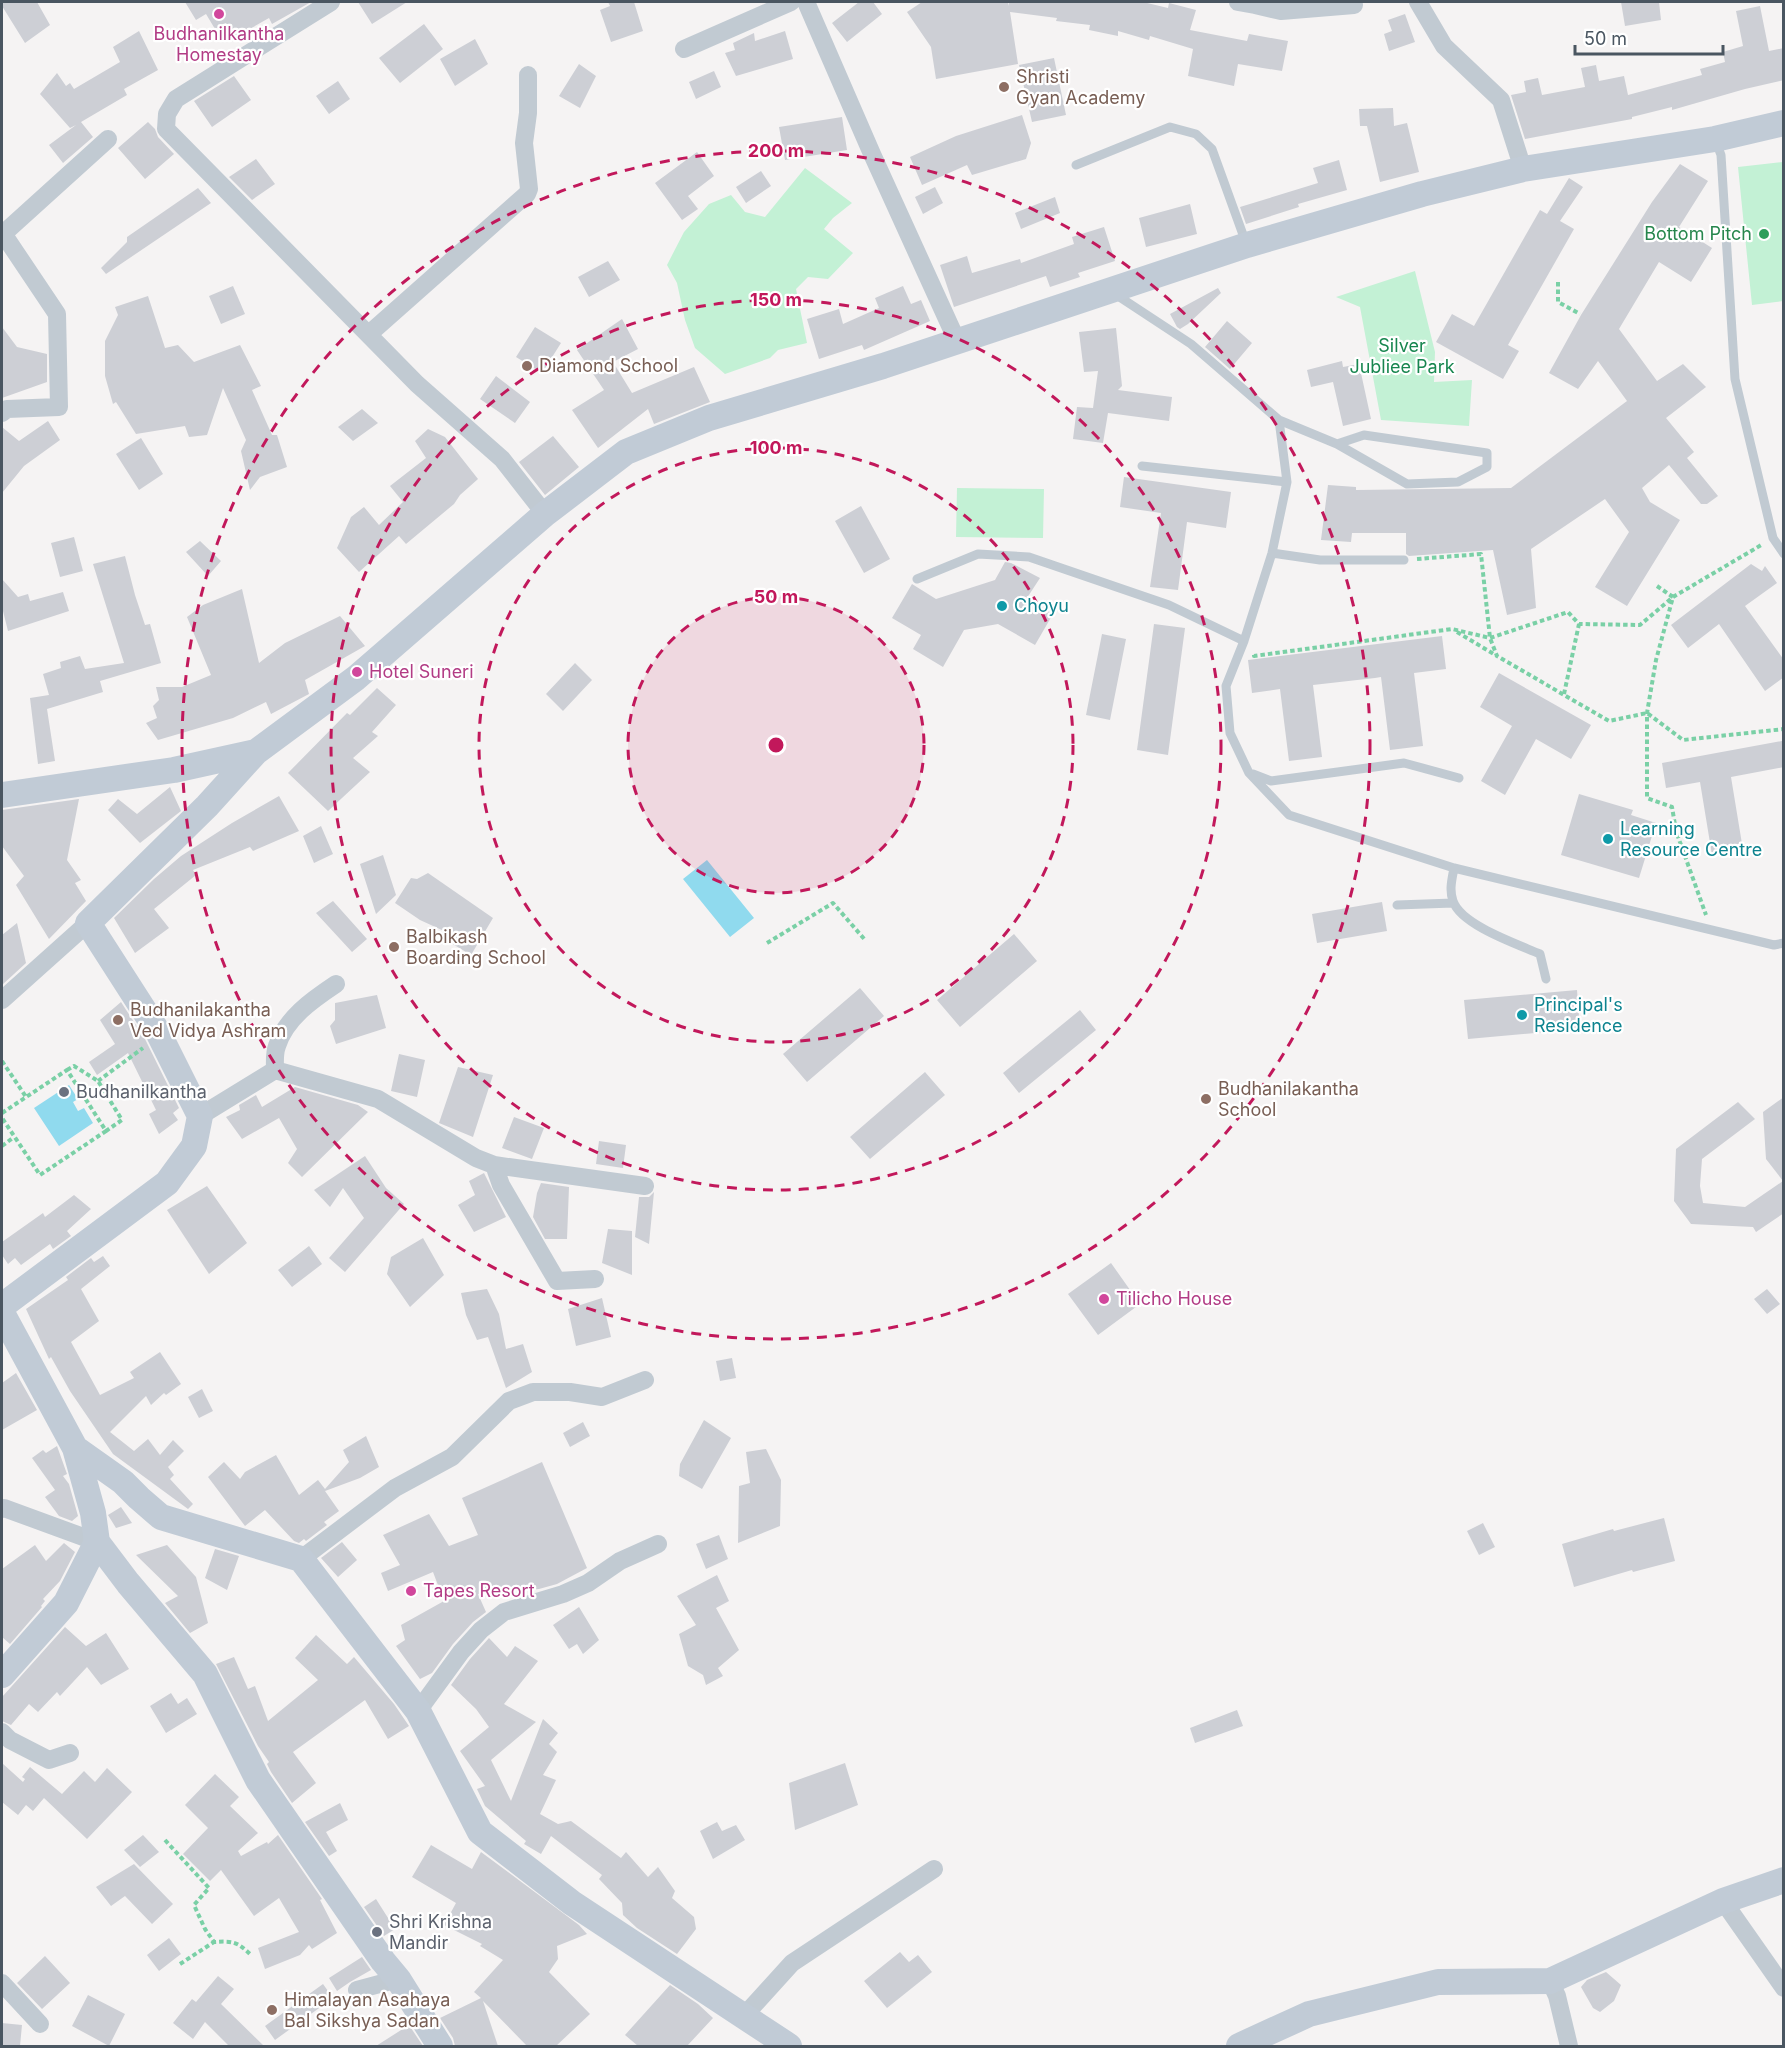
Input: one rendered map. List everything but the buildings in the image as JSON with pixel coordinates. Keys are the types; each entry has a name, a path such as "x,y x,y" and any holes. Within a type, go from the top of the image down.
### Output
{"street":[{"path":"331,2 176,99 167,114 166,129 417,384 502,459 545,514"},
{"path":"684,49 791,2"},
{"path":"807,2 872,154 957,341"},
{"path":"1418,2 1444,46 1501,100 1523,169"},
{"path":"1249,3 1281,11 1354,5"},
{"path":"369,334 527,194 529,189 524,143 528,113 528,75"},
{"path":"2,1000 88,923 207,806 256,752 356,678 545,514 626,452 709,418 883,366 1247,245 1422,194 1523,169 1715,139 1784,123"},
{"path":"2,413 7,409 59,407 57,314 2,233 108,139"},
{"path":"2,795 174,770 256,752"},
{"path":"2,1306 167,1183 194,1146 200,1116 160,1035 88,923"},
{"path":"275,1070 276,1048 285,1029 310,1002 336,984"},
{"path":"200,1116 275,1070 378,1099 476,1158 494,1164 645,1186"},
{"path":"494,1164 501,1185 556,1281 595,1279"},
{"path":"2,1313 75,1448 93,1513 97,1542 205,1674 258,1780 382,1961 398,1979 440,2046"},
{"path":"301,1559 395,1488 452,1457 509,1401 533,1392 570,1392 602,1397 645,1380"},
{"path":"75,1448 123,1482 161,1517 301,1559 418,1710 480,1832 572,1903 789,2046"},
{"path":"2,1509 97,1542"},
{"path":"2,1675 66,1603 97,1542"},
{"path":"418,1710 461,1652 481,1630 504,1612 571,1591 620,1562 658,1544"},
{"path":"2,1732 10,1740 50,1760 70,1753"},
{"path":"743,2017 792,1963 934,1869"},
{"path":"1239,2046 1309,2014 1438,1982 1550,1981 1723,1900 1784,1880"},
{"path":"1723,1900 1784,1988"},
{"path":"357,1990 398,1979"},
{"path":"1550,1981 1557,1996 1569,2046"},
{"path":"2,1983 40,2024"}],"lane":[{"path":"1076,165 1170,127 1196,134 1212,149 1247,245"},
{"path":"1715,139 1721,155 1735,379 1773,538 1784,554"},
{"path":"1110,291 1191,344 1279,420 1337,444 1407,484 1458,482 1486,467 1487,453 1364,435 1337,444"},
{"path":"1279,420 1287,483 1272,553 1245,638 1226,686 1230,733 1249,773 1289,815 1454,868 1712,931 1779,944 1784,954"},
{"path":"1142,466 1287,483"},
{"path":"1272,553 1320,560 1404,561"},
{"path":"917,579 978,554 1029,557 1169,605 1245,638"},
{"path":"1249,773 1271,780 1404,763 1459,778"},
{"path":"1454,868 1451,887 1454,903 1472,923 1540,954 1546,979"},
{"path":"1397,905 1454,903"}],"path":[{"path":"1558,282 1558,302 1580,314"},
{"path":"1245,638 1259,638 1254,656 1452,629 1490,638 1568,612 1579,624 1640,625 1673,597 1773,538"},
{"path":"1404,561 1480,554 1490,638 1497,657"},
{"path":"1657,586 1673,597"},
{"path":"1673,597 1656,660 1647,713 1647,798 1672,807 1676,831 1712,931"},
{"path":"1564,694 1579,624"},
{"path":"1452,629 1609,721 1647,713 1683,740 1784,729"},
{"path":"767,943 833,903 866,941"},
{"path":"98,1080 160,1035"},
{"path":"2,1061 26,1097"},
{"path":"2,1113 74,1066 98,1080 122,1120 40,1175 2,1118"},
{"path":"67,1070 106,1131"},
{"path":"2,1146 14,1137"},
{"path":"165,1840 209,1888 194,1905 214,1942"},
{"path":"180,1964 214,1942 230,1941 240,1944 250,1954"}],"green space":[{"name":"Bottom Pitch","path":"1783,162 1783,301 1752,305 1738,167"},
{"path":"805,168 852,203 833,218 824,229 853,253 828,279 808,277 796,289 807,343 778,350 770,358 725,374 695,348 685,320 677,283 667,265 684,232 709,204 731,195 745,212 765,217"},
{"name":"Silver Jubliee Park","path":"1415,271 1435,352 1434,382 1472,380 1469,426 1381,420 1360,307 1336,297"},
{"path":"957,488 1044,489 1043,538 956,537"}],"water":[{"path":"707,860 754,918 730,937 683,879"},
{"path":"69,1085 78,1099 73,1102 78,1111 84,1108 93,1123 59,1146 34,1108"}],"place":[{"name":"Budhanilkantha Homestay","path":"219,14"},
{"name":"Shristi Gyan Academy","path":"1004,87"},
{"name":"Bottom Pitch","path":"1764,234"},
{"name":"Diamond School","path":"527,366"},
{"name":"Choyu","path":"1002,606"},
{"name":"Hotel Suneri","path":"357,672"},
{"name":"Learning Resource Centre","path":"1608,839"},
{"name":"Balbikash Boarding School","path":"394,947"},
{"name":"Principal's Residence","path":"1522,1015"},
{"name":"Budhanilakantha Ved Vidya Ashram","path":"118,1020"},
{"name":"Budhanilkantha","path":"64,1092"},
{"name":"Budhanilakantha School","path":"1206,1099"},
{"name":"Tilicho House","path":"1104,1299"},
{"name":"Tapes Resort","path":"411,1591"},
{"name":"Shri Krishna Mandir","path":"377,1932"},
{"name":"Himalayan Asahaya Bal Sikshya Sadan","path":"272,2010"}]}
